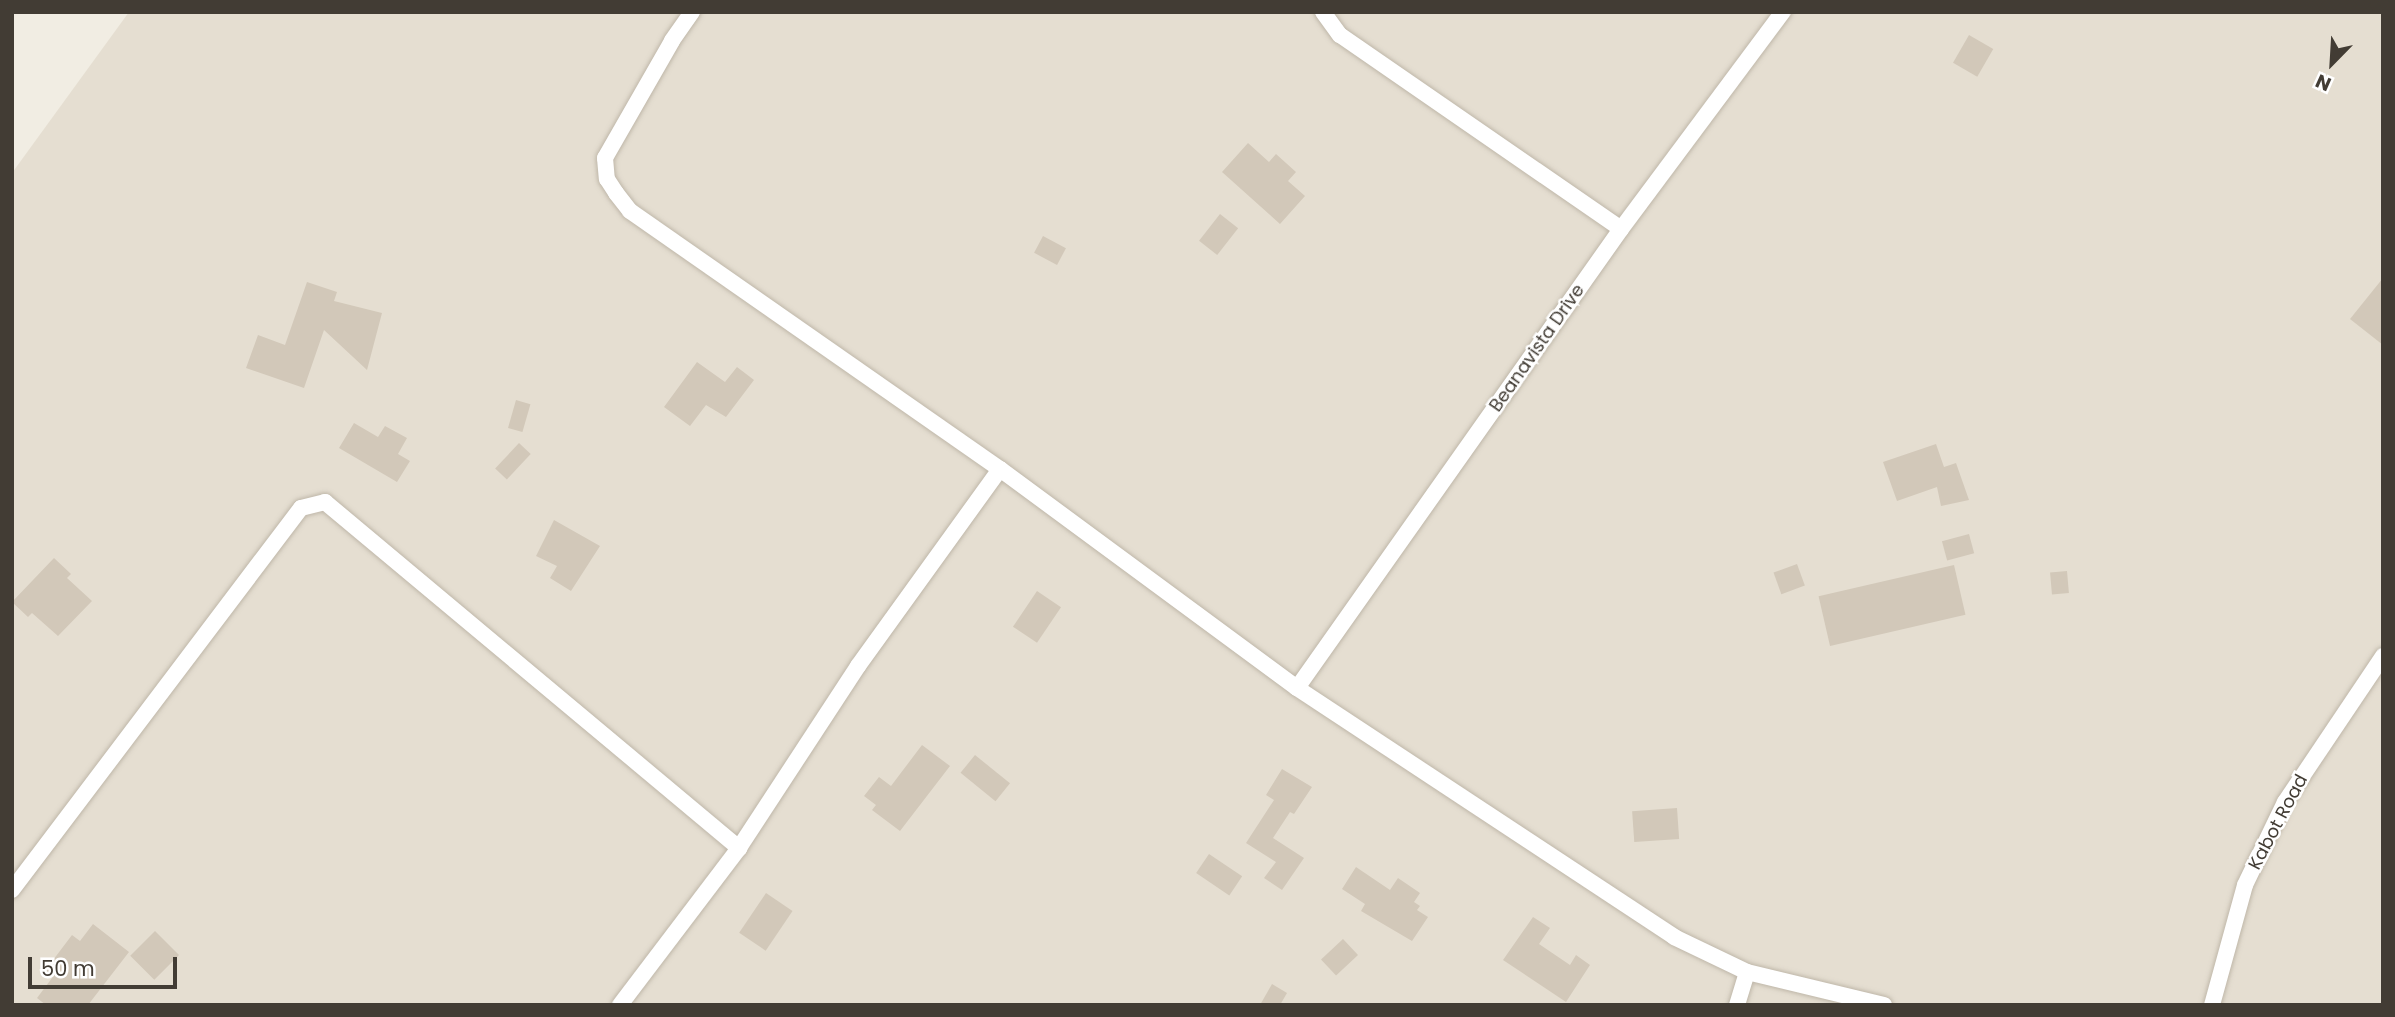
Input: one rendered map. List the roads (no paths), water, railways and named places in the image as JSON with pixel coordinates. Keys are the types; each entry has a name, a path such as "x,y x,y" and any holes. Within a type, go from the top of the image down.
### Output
{"street":[{"path":"692,12 672,41 605,158 607,179 630,211 1000,470 1297,688 1674,937 1747,972 1884,1005"},
{"path":"1323,12 1340,35 1621,229"},
{"name":"Beanavista Drive","path":"1297,688 1621,229 1783,12"},
{"path":"620,1005 738,848 858,666 1000,470"},
{"path":"12,890 301,508 325,502 738,848"},
{"name":"Kabot Road","path":"2212,1005 2245,885 2280,813 2383,656"},
{"path":"1737,1005 1747,972"}]}
